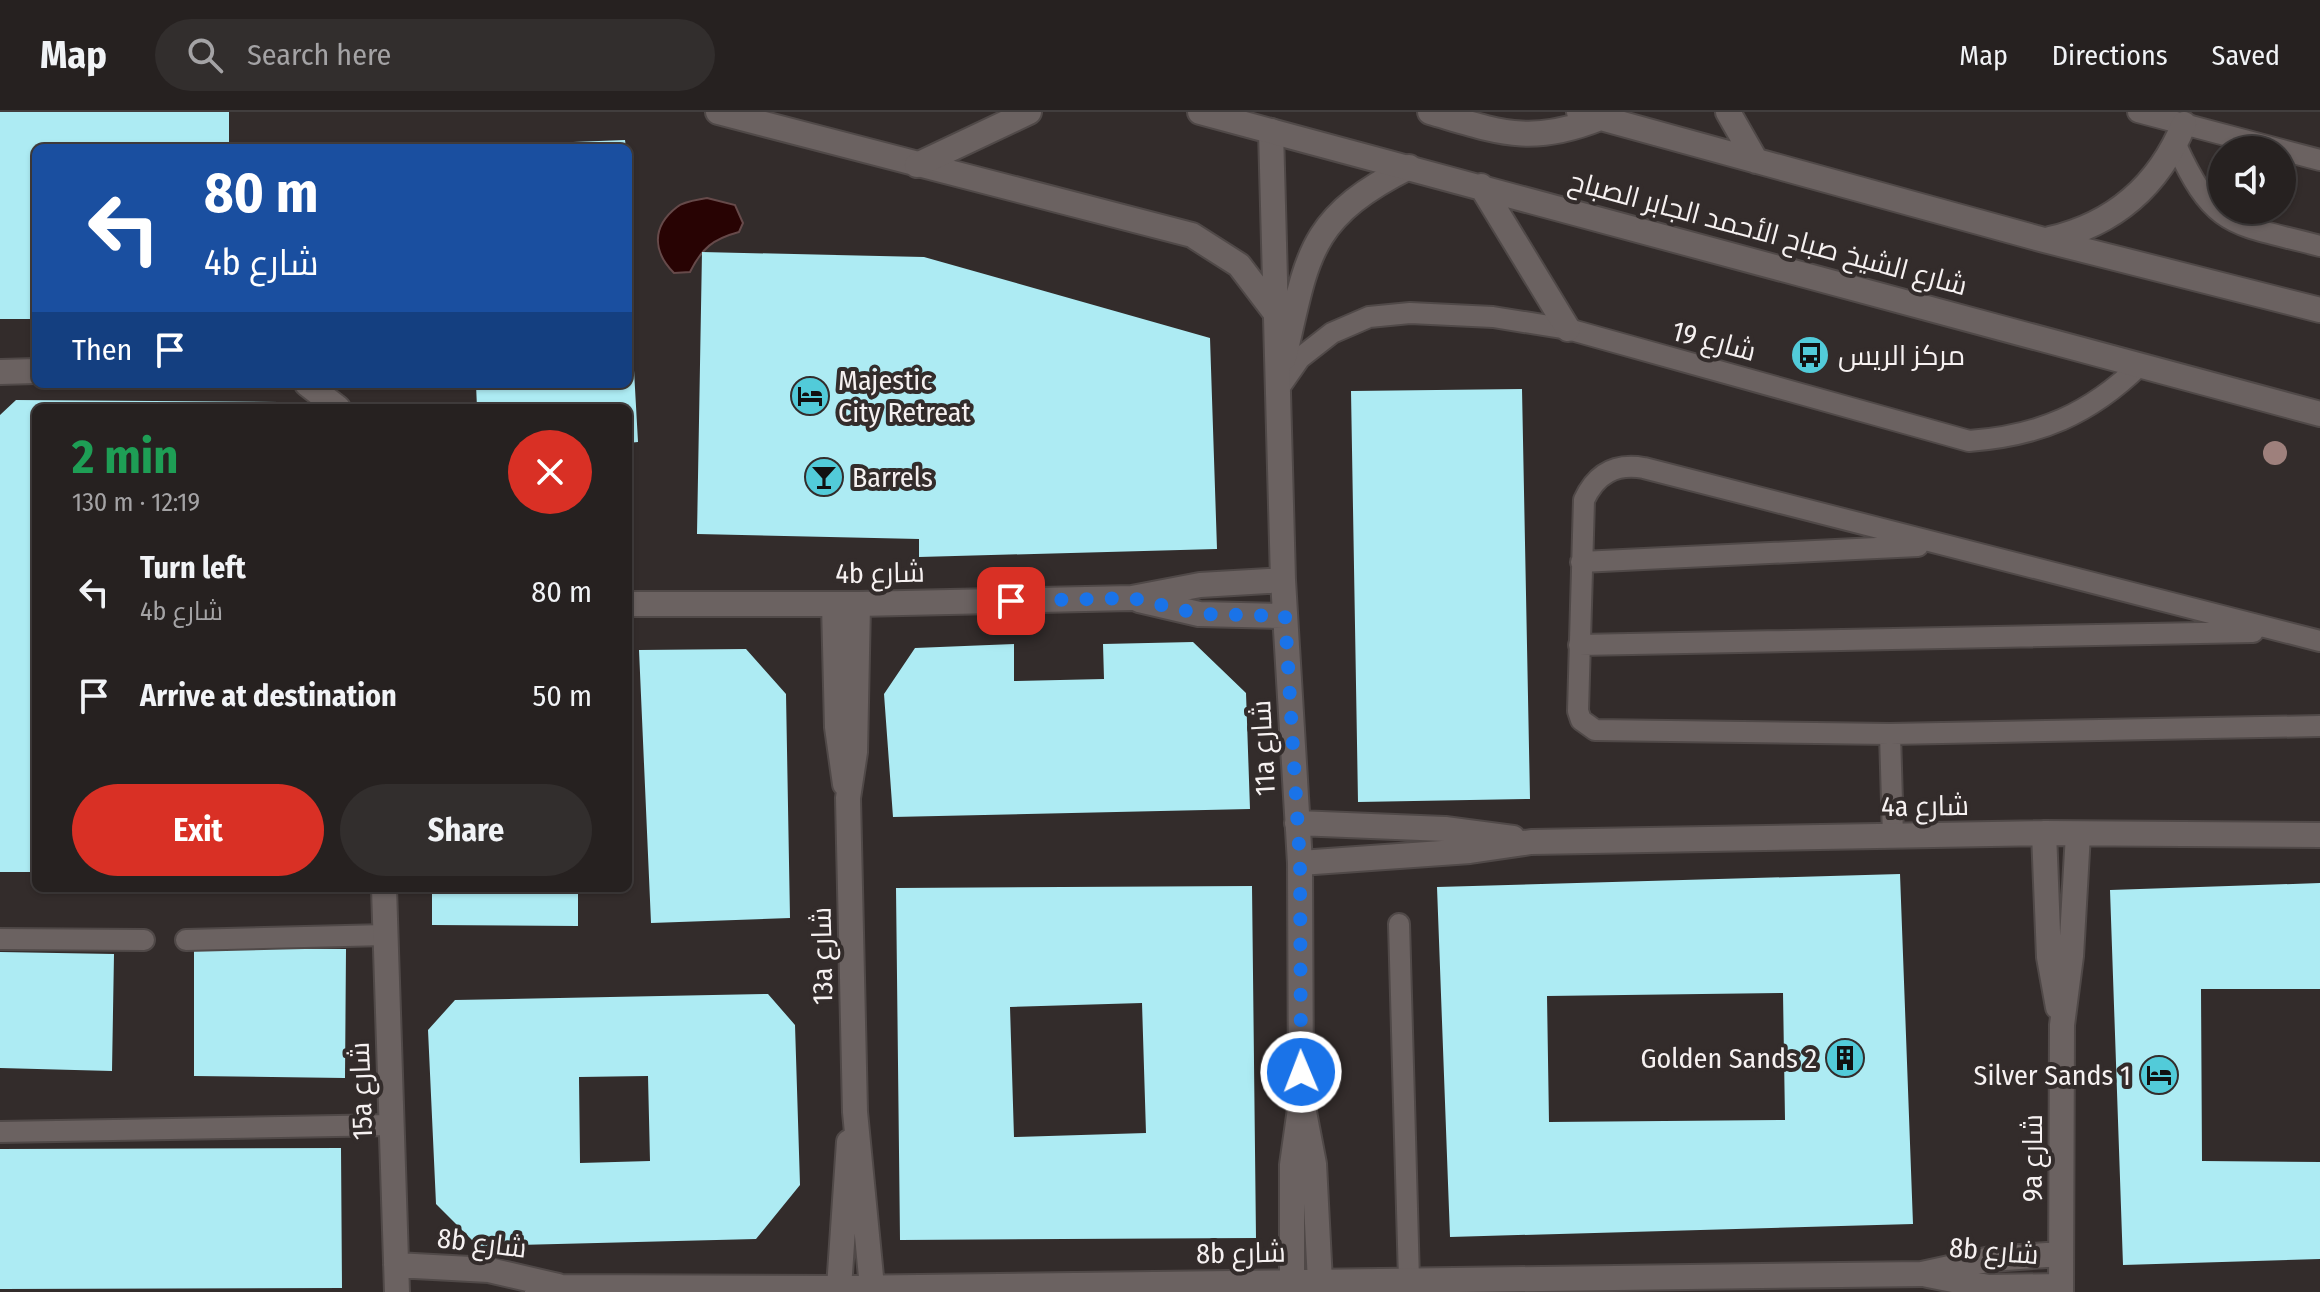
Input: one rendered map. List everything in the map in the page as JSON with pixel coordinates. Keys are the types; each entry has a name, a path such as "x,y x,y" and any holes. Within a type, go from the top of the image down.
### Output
{"street":[{"path":"718,112 1192,235 1239,265 1274,311"},
{"path":"917,165 1029,112"},
{"name":"شارع الشيخ صباح الأحمد الجابر الصباح","path":"1200,112 1277,122 1409,167 2320,414"},
{"path":"1430,112 1509,135 1556,132 1590,115 2044,240 2320,310"},
{"path":"1728,112 1756,161"},
{"name":"11a شارع","path":"1277,122 1274,311 1283,580 1300,863 1301,1102 1292,1165 1292,1282"},
{"path":"2044,240 2077,233 2117,212 2159,174 2180,134"},
{"name":"11a شارع","path":"1277,391 1305,266 1322,233 1345,206 1375,184 1409,167"},
{"path":"1481,186 1568,329"},
{"path":"0,372 32,371"},
{"path":"312,388 333,404"},
{"name":"4b شارع","path":"632,604 858,604 1132,598 1200,585 1283,580"},
{"name":"4b شارع","path":"1132,598 1199,614 1285,616"},
{"name":"13a شارع","path":"834,604 838,751 848,798"},
{"name":"13a شارع","path":"858,604 856,729 848,798 855,1112 872,1287"},
{"name":"4a شارع","path":"1297,823 1445,829 1531,842"},
{"name":"4a شارع","path":"1300,863 1470,851 1531,842 2044,833 2320,835"},
{"name":"9a شارع","path":"2044,833 2049,957 2062,1025"},
{"name":"9a شارع","path":"2061,1289 2062,1025 2071,956 2078,834"},
{"name":"15a شارع","path":"384,892 397,1292"},
{"name":"11a شارع","path":"1301,1102 1314,1164 1320,1282"},
{"name":"13a شارع","path":"839,1288 847,1165 855,1112"},
{"name":"8b شارع","path":"396,1265 489,1270 549,1289 1038,1288 1922,1274 1991,1259 2061,1254"},
{"name":"8b شارع","path":"1922,1274 1988,1287 2061,1289"}],"lane":[{"path":"2138,112 2180,134 2208,138"},
{"path":"2180,134 2199,193 2218,213 2244,226 2320,246"},
{"path":"2296,154 2320,160"},
{"name":"شارع 19","path":"1277,391 1300,358 1332,333 1369,317 1410,313 1493,317 1568,329 1969,441 2008,438 2057,424 2112,392 2140,365"},
{"path":"2320,641 1631,466 1607,471 1589,489 1583,512 1578,711 1581,720 1595,730 1890,734 2320,726"},
{"path":"1581,562 1938,546"},
{"path":"1579,645 2281,631"},
{"path":"1890,734 1893,836"},
{"path":"1399,924 1409,1280"},
{"path":"186,940 386,935"},
{"path":"0,939 144,940"},
{"path":"0,1132 392,1125"}],"shaded area":[{"path":"707,198 735,205 743,223 739,232 709,246 690,272 674,273 662,257 659,231 680,205"}],"building":[{"path":"0,112 229,112 229,144 32,144 32,319 0,319"},
{"path":"625,140 626,144 519,144"},
{"path":"702,252 924,257 1210,338 1217,549 919,557 919,539 697,534"},
{"path":"632,335 638,442 632,443 632,404 477,404 476,388 632,388"},
{"path":"1522,389 1530,799 1358,802 1351,391"},
{"path":"16,400 281,404 32,404 32,872 0,872 0,415"},
{"path":"1193,642 1246,693 1250,809 893,817 884,694 915,648 1014,644 1014,681 1104,679 1103,644"},
{"path":"746,649 786,694 790,918 651,923 639,650"},
{"name":"Golden Sands 2","path":"1900,874 1913,1224 1450,1237 1437,887","holes":["1783,993 1785,1120 1549,1122 1547,996"]},
{"name":"Silver Sands 1","path":"2320,883 2320,989 2201,989 2202,1161 2320,1162 2320,1259 2123,1265 2110,890"},
{"path":"1252,886 1256,1238 900,1240 896,888","holes":["1142,1003 1146,1133 1014,1137 1010,1007"]},
{"path":"432,892 578,892 578,926 432,925"},
{"path":"194,948 346,949 345,1078 194,1076"},
{"path":"0,952 114,954 112,1071 0,1068"},
{"path":"768,994 795,1025 800,1185 756,1239 478,1246 436,1204 428,1030 455,1000","holes":["648,1076 650,1161 580,1163 579,1077"]},
{"path":"341,1148 342,1288 0,1289 0,1149"}],"place":[{"name":"مركز الريس","path":"1810,355"},
{"name":"Majestic City Retreat","path":"810,396"},
{"name":"Barrels","path":"824,477"},
{"name":"Golden Sands 2","path":"1845,1058"},
{"name":"Silver Sands 1","path":"2159,1075"}],"route":[{"path":"1011,601 1132,598 1199,614 1285,616 1300,863 1301,1072"}]}
